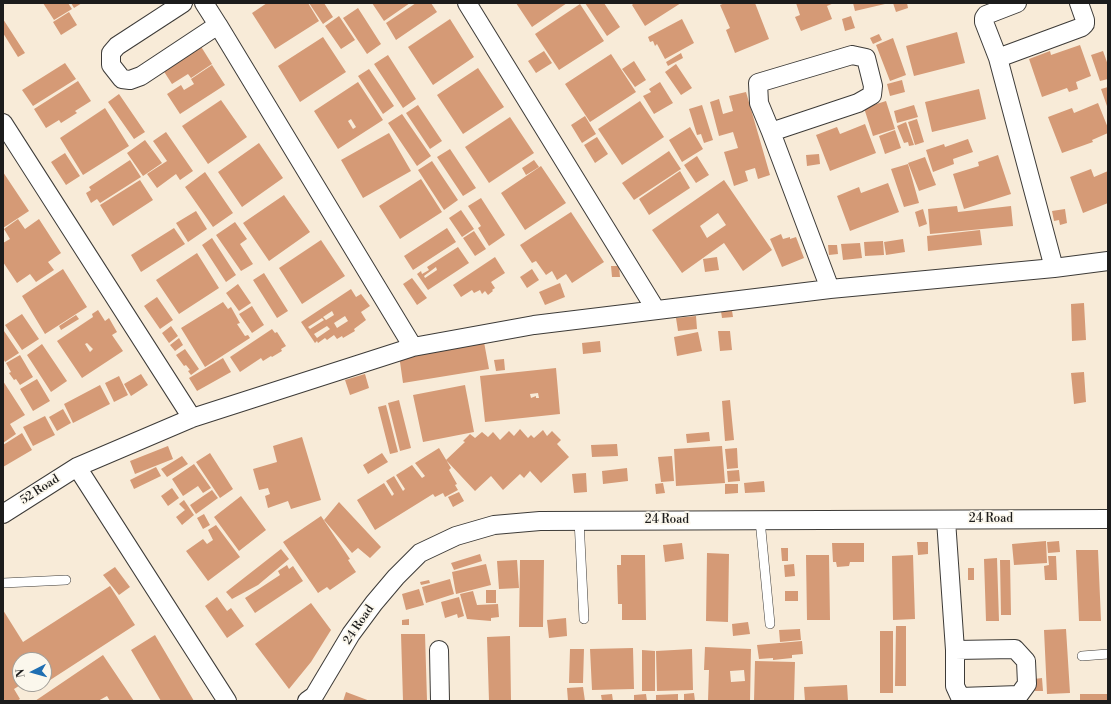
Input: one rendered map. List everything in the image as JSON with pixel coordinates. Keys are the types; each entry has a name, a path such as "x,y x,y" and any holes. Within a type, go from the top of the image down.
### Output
{"street":[{"path":"182,3 117,46 111,54 111,65 122,79 130,80 141,76 218,24"},
{"path":"204,3 413,347"},
{"path":"467,3 656,310"},
{"path":"1017,3 986,15 984,22 998,58 1054,268"},
{"path":"998,58 1082,27 1085,24 1085,20 1079,3"},
{"path":"771,132 858,103 872,95 873,86 866,58 852,54 758,83 759,103 830,289"},
{"path":"3,123 192,418"},
{"name":"52 Road","path":"3,514 77,466 192,418 413,347 534,325 830,289 1054,268 1108,261"},
{"path":"77,466 227,701"},
{"name":"24 Road","path":"307,701 314,696 351,634 374,603 396,577 420,553 456,536 494,525 540,521 579,520 1108,519"},
{"path":"946,520 955,650"},
{"path":"439,650 440,701"}],"lane":[{"path":"579,520 584,619"},
{"path":"760,520 770,624"},
{"path":"3,582 66,580"},
{"path":"1082,656 1108,654"}],"building":[{"path":"43,3 68,3 72,9 54,20"},
{"path":"71,3 82,3 74,8"},
{"path":"267,3 308,3 319,21 275,49 252,13"},
{"path":"309,3 324,3 333,17 323,24"},
{"path":"372,3 410,3 384,21"},
{"path":"416,3 431,3 437,12 396,40 386,23"},
{"path":"516,3 567,3 532,27"},
{"path":"585,3 604,3 620,27 607,36"},
{"path":"634,3 681,3 645,26 632,5"},
{"path":"725,3 755,3 769,39 735,53 726,30 730,28 720,5"},
{"path":"796,3 834,3 827,6 832,19 801,31 795,17 800,15"},
{"path":"853,3 884,3 885,4 855,11"},
{"path":"893,3 907,3 908,8 896,12"},
{"path":"580,4 604,41 559,70 535,34"},
{"path":"358,8 381,44 367,54 343,18"},
{"path":"69,12 77,25 61,35 53,22"},
{"path":"339,16 355,40 341,49 325,26"},
{"path":"851,16 855,28 845,31 842,19"},
{"path":"3,19 25,53 18,57 3,33"},
{"path":"450,19 474,57 433,85 408,47"},
{"path":"682,19 694,43 665,59 657,44 655,46 653,41 650,42 648,37"},
{"path":"957,32 965,63 914,76 906,46"},
{"path":"879,34 882,40 873,44 870,38"},
{"path":"323,37 346,72 300,102 278,66"},
{"path":"893,38 906,75 890,81 876,45"},
{"path":"200,45 212,64 191,78 188,74 172,84 163,70"},
{"path":"1080,45 1091,76 1076,82 1078,89 1069,92 1067,88 1042,97 1029,59 1050,51 1051,55"},
{"path":"544,51 552,63 536,73 528,61"},
{"path":"1103,51 1108,65 1108,79 1100,81 1091,55"},
{"path":"681,53 683,58 668,66 666,62"},
{"path":"611,54 636,92 590,122 565,84"},
{"path":"388,55 416,99 403,108 374,64"},
{"path":"634,61 646,80 635,87 622,69"},
{"path":"65,63 76,79 33,106 22,90"},
{"path":"676,64 692,88 681,95 665,72"},
{"path":"212,65 225,85 180,114 167,94 181,85 184,90 194,84 191,79"},
{"path":"478,68 504,107 463,134 437,95"},
{"path":"369,69 394,106 383,114 358,76"},
{"path":"902,80 905,92 890,96 887,84"},
{"path":"78,81 91,101 75,111 77,113 61,123 59,120 46,128 34,109"},
{"path":"358,82 383,120 338,149 314,111","holes":["351,119 356,127 353,129 348,121"]},
{"path":"660,82 673,103 654,114 643,96 651,92 649,89"},
{"path":"1108,87 1108,109 1101,89"},
{"path":"979,89 986,119 932,132 925,102"},
{"path":"746,92 770,175 758,179 755,168 745,171 748,181 734,186 724,152 738,148 733,132 719,136 710,102 719,99 723,114 733,111 729,96"},
{"path":"119,94 145,132 134,139 108,102"},
{"path":"221,100 247,137 208,164 182,126"},
{"path":"640,101 664,137 622,165 598,129"},
{"path":"886,101 895,129 873,136 864,108"},
{"path":"1098,103 1108,128 1108,133 1092,140 1093,142 1062,153 1048,117 1072,108 1074,113"},
{"path":"418,105 442,141 430,149 406,113"},
{"path":"702,105 713,140 704,143 701,134 697,135 689,109"},
{"path":"914,105 918,117 897,123 894,111"},
{"path":"105,108 129,146 83,175 60,138"},
{"path":"402,114 431,156 417,166 388,123"},
{"path":"585,116 596,134 582,143 571,125"},
{"path":"510,117 534,153 489,183 465,147"},
{"path":"917,119 924,142 915,145 908,122"},
{"path":"906,122 914,145 909,146 908,142 904,143 897,126"},
{"path":"865,124 876,153 830,171 816,135 837,127 840,134"},
{"path":"690,127 703,149 682,162 669,140"},
{"path":"895,130 901,148 885,154 879,136"},
{"path":"166,132 193,171 180,180 176,174 157,188 147,174 167,161 153,141"},
{"path":"389,133 411,171 363,198 341,160"},
{"path":"597,137 608,154 595,163 584,145"},
{"path":"968,139 973,152 953,159 954,164 933,172 926,150 944,144 945,147"},
{"path":"145,140 162,163 143,176 127,153"},
{"path":"259,143 283,178 242,207 218,172"},
{"path":"450,149 476,188 463,196 437,157"},
{"path":"669,151 681,169 634,200 622,183"},
{"path":"65,153 80,176 66,185 51,162"},
{"path":"819,154 820,164 807,166 806,155"},
{"path":"998,155 1011,194 964,209 953,174 979,166 978,162"},
{"path":"697,156 709,175 696,183 684,165"},
{"path":"925,157 936,185 919,191 908,163"},
{"path":"130,160 141,177 100,203 97,199 91,203 86,193 91,190 89,187"},
{"path":"534,160 539,167 526,175 522,168"},
{"path":"432,161 458,200 444,210 418,170"},
{"path":"908,164 919,203 904,207 891,169"},
{"path":"541,166 566,203 525,230 501,193"},
{"path":"1091,169 1094,177 1108,171 1108,203 1083,213 1070,177"},
{"path":"680,171 690,188 649,215 639,199"},
{"path":"3,172 29,211 3,228"},
{"path":"205,172 233,213 213,227 185,187"},
{"path":"421,179 442,212 400,239 379,206"},
{"path":"140,180 153,200 113,226 100,205"},
{"path":"724,180 772,250 743,271 724,243 682,273 652,230","holes":["718,213 726,225 707,238 700,226"]},
{"path":"888,183 899,212 850,231 837,196 859,187 861,193"},
{"path":"284,195 310,232 269,261 243,223"},
{"path":"481,198 505,235 489,246 478,228 481,226 468,206"},
{"path":"957,206 958,212 1011,206 1013,226 930,234 928,209"},
{"path":"923,209 927,224 919,227 915,212"},
{"path":"1065,209 1067,223 1060,225 1059,220 1054,221 1052,211"},
{"path":"461,210 474,229 462,237 449,218"},
{"path":"196,211 207,229 188,242 176,223"},
{"path":"571,212 604,262 572,283 566,274 557,280 552,271 546,275 536,261 532,263 520,245"},
{"path":"18,219 25,229 39,219 61,253 48,262 54,270 36,282 30,274 17,283 3,262 3,243 10,239 4,229"},
{"path":"235,222 247,239 240,244 253,264 241,271 216,235"},
{"path":"174,228 185,244 141,272 131,255"},
{"path":"447,228 456,242 413,270 404,256"},
{"path":"980,230 982,245 928,251 927,236"},
{"path":"474,231 486,249 475,256 463,238"},
{"path":"781,234 783,239 796,237 804,258 782,267 770,239"},
{"path":"212,238 236,275 226,282 202,245"},
{"path":"903,239 905,252 886,255 884,242"},
{"path":"321,240 345,276 302,304 279,268"},
{"path":"883,241 884,255 865,256 864,242"},
{"path":"860,243 862,258 843,260 841,244"},
{"path":"828,245 837,245 838,254 829,255"},
{"path":"458,247 469,263 428,290 417,274 421,271 422,274 429,270 427,267","holes":["436,267 437,270 425,278 424,276"]},
{"path":"197,253 219,288 179,314 156,280"},
{"path":"495,257 505,273 491,282 495,288 492,290 493,291 488,295 485,291 482,294 480,290 474,293 472,290 461,297 453,285"},
{"path":"717,257 719,270 705,272 703,259"},
{"path":"611,266 619,266 620,277 612,277"},
{"path":"63,269 87,307 45,334 22,296"},
{"path":"532,269 539,280 527,288 520,277"},
{"path":"264,273 288,311 277,318 253,280"},
{"path":"412,278 427,298 417,305 403,284"},
{"path":"560,283 565,297 545,305 539,292"},
{"path":"238,284 251,303 239,311 226,293"},
{"path":"351,289 356,297 361,294 370,306 361,312 366,320 354,329 355,331 343,338 342,336 337,339 334,335 327,340 325,338 318,343 317,341 315,343 301,322","holes":["332,311 334,315 326,320 323,317","345,316 348,321 337,328 334,323","322,318 324,320 310,329 308,327","327,326 330,329 317,338 314,334"]},
{"path":"157,297 173,320 160,329 144,306"},
{"path":"223,302 228,309 231,307 240,323 237,324 245,336 248,335 250,338 205,367 181,328"},
{"path":"1084,303 1086,340 1072,341 1071,304"},
{"path":"731,304 733,317 722,318 720,305"},
{"path":"252,306 264,325 252,333 239,314"},
{"path":"98,310 105,321 109,318 117,332 112,335 123,351 82,378 57,341 93,317 92,314","holes":["87,343 93,349 90,352 85,344"]},
{"path":"22,314 39,339 22,350 5,325"},
{"path":"76,315 79,319 61,330 59,326"},
{"path":"696,316 697,329 678,331 676,318"},
{"path":"171,326 178,336 169,343 162,333"},
{"path":"272,329 275,333 277,332 286,346 281,349 282,351 272,357 271,356 263,361 261,358 240,372 230,357"},
{"path":"4,331 19,353 5,362 3,358"},
{"path":"718,331 730,331 732,350 720,351"},
{"path":"698,332 702,351 677,356 674,337"},
{"path":"179,338 183,345 175,351 170,345"},
{"path":"600,341 601,352 583,354 582,343"},
{"path":"484,342 489,369 403,383 399,355"},
{"path":"42,344 67,381 51,392 27,355"},
{"path":"185,349 199,369 191,375 188,371 190,370 186,365 184,366 176,355"},
{"path":"20,355 33,377 20,385 9,373 11,372 6,363"},
{"path":"223,358 231,372 197,391 189,378"},
{"path":"504,359 505,370 496,371 494,360"},
{"path":"556,368 560,414 485,422 480,376","holes":["538,393 539,398 536,398 536,396 531,398 530,394"]},
{"path":"1084,372 1086,402 1074,404 1071,373"},
{"path":"141,374 148,385 131,396 124,384"},
{"path":"365,374 369,388 350,395 345,380"},
{"path":"119,376 128,395 114,402 105,383"},
{"path":"37,379 50,401 33,411 20,389"},
{"path":"3,381 25,415 10,424 16,434 3,443"},
{"path":"100,385 110,404 73,423 64,404"},
{"path":"465,385 474,432 423,442 413,395"},
{"path":"399,400 411,448 400,451 388,403"},
{"path":"730,400 734,440 725,441 722,401"},
{"path":"386,405 398,452 390,454 378,407"},
{"path":"63,409 71,423 57,431 49,417"},
{"path":"45,416 55,435 33,446 23,427"},
{"path":"520,429 528,438 531,435 534,438 543,430 547,436 552,431 561,440 557,444 569,457 541,483 530,471 524,478 520,474 503,490 491,476 475,491 446,460 465,442 463,441 470,434 475,438 482,432 488,437 493,432 500,440 509,431 514,436"},
{"path":"709,432 710,441 687,443 686,434"},
{"path":"22,433 32,450 3,467 3,445"},
{"path":"302,437 321,500 291,509 288,501 268,508 265,496 270,494 268,488 259,490 253,469 277,462 273,446"},
{"path":"617,444 618,456 592,457 591,445"},
{"path":"168,446 173,459 135,474 130,461"},
{"path":"722,446 725,483 676,486 674,449"},
{"path":"439,448 451,468 449,470 457,484 455,485 458,490 445,497 443,493 435,497 433,494 375,530 357,500 384,483 392,496 394,494 386,481 394,476 403,491 405,489 396,475 412,465 422,478 425,476 415,463"},
{"path":"737,448 738,468 727,469 725,449"},
{"path":"210,453 233,489 220,498 196,462"},
{"path":"382,453 388,462 368,474 363,465"},
{"path":"182,456 188,464 167,477 161,469"},
{"path":"672,456 674,481 661,482 658,457"},
{"path":"194,464 211,488 203,493 198,486 183,496 172,479"},
{"path":"156,467 161,476 134,489 130,480"},
{"path":"627,468 628,481 603,484 602,471"},
{"path":"739,470 740,481 728,482 727,471"},
{"path":"586,473 587,492 574,493 572,474"},
{"path":"764,481 765,492 745,493 744,483"},
{"path":"663,483 665,493 656,494 655,484"},
{"path":"725,484 738,484 738,493 725,494"},
{"path":"172,488 179,498 168,506 161,496"},
{"path":"212,490 218,498 196,514 190,505"},
{"path":"459,492 464,501 453,507 448,497"},
{"path":"241,496 266,530 239,551 214,517"},
{"path":"184,500 194,515 182,525 176,517 185,510 179,504"},
{"path":"339,502 381,547 370,558 358,548 352,553 324,520"},
{"path":"204,514 210,525 203,529 197,518"},
{"path":"321,516 350,559 348,560 356,572 330,590 327,587 318,593 283,542"},
{"path":"216,525 240,557 208,581 186,551 203,539 207,544 213,540 208,530"},
{"path":"1046,541 1047,563 1014,565 1012,544"},
{"path":"1059,541 1060,552 1048,553 1047,542"},
{"path":"917,542 928,542 928,554 918,555"},
{"path":"682,543 684,559 665,562 663,545"},
{"path":"832,543 864,543 864,562 850,562 849,566 837,567 836,562 833,562"},
{"path":"781,548 788,548 788,561 782,561"},
{"path":"281,549 289,559 258,585 232,599 226,592"},
{"path":"1076,550 1098,550 1101,621 1079,621"},
{"path":"707,553 729,554 728,622 706,621"},
{"path":"480,554 482,561 454,570 451,563"},
{"path":"621,555 645,555 646,620 622,620 622,604 618,604 617,565 621,565"},
{"path":"806,555 829,555 830,620 807,620"},
{"path":"913,555 915,619 893,620 892,556"},
{"path":"1048,556 1056,556 1057,580 1045,580 1044,566 1049,565"},
{"path":"997,558 999,621 986,621 984,559"},
{"path":"517,560 519,588 499,589 497,561"},
{"path":"520,560 544,560 543,627 519,627"},
{"path":"1000,560 1010,560 1011,615 1001,615"},
{"path":"486,564 491,585 456,594 452,572"},
{"path":"794,564 795,576 785,577 784,565"},
{"path":"287,565 289,569 293,566 303,581 255,613 245,598 280,575 278,571"},
{"path":"115,567 130,587 119,595 103,575"},
{"path":"968,568 974,568 974,580 968,580"},
{"path":"450,579 454,594 426,603 422,587"},
{"path":"429,580 430,583 421,585 420,582"},
{"path":"110,586 135,625 52,679 52,652 12,652 12,692 16,692 20,699 17,701 5,701 3,698 3,610 23,642"},
{"path":"419,589 424,605 406,610 402,594"},
{"path":"486,590 496,590 496,603 486,603"},
{"path":"473,591 477,605 498,604 499,617 491,618 491,621 467,619 460,594"},
{"path":"785,591 798,591 798,601 785,601"},
{"path":"217,597 227,611 231,608 244,626 227,638 205,606"},
{"path":"459,597 464,616 458,618 457,614 445,618 441,602"},
{"path":"311,603 331,630 311,662 289,689 255,644"},
{"path":"566,618 567,636 549,638 547,620"},
{"path":"409,619 409,625 402,625 402,620"},
{"path":"748,622 750,634 733,636 732,624"},
{"path":"896,626 906,626 906,686 895,686"},
{"path":"800,629 801,640 780,642 779,630"},
{"path":"1066,629 1070,693 1047,694 1044,630"},
{"path":"880,631 893,631 893,693 880,693"},
{"path":"401,634 425,634 427,700 403,701"},
{"path":"155,635 194,701 161,701 131,650"},
{"path":"510,636 511,701 489,701 487,637"},
{"path":"802,641 803,654 792,655 792,658 773,660 773,658 759,659 757,645"},
{"path":"705,647 751,649 750,701 708,701 709,670 704,670","holes":["744,670 745,681 731,682 730,671"]},
{"path":"633,648 634,689 592,690 590,649"},
{"path":"570,649 584,649 583,683 569,683"},
{"path":"692,649 693,690 657,691 656,651"},
{"path":"642,650 655,651 655,691 642,691"},
{"path":"103,655 134,701 110,701 107,696 98,701 35,701 48,692 52,692 52,690"},
{"path":"755,661 795,662 794,701 754,701"},
{"path":"1042,678 1043,691 1035,691 1034,679"},
{"path":"847,685 848,701 805,701 804,687"},
{"path":"583,687 585,701 568,701 567,688"},
{"path":"346,692 370,701 343,701"},
{"path":"694,693 695,701 684,701 684,694"},
{"path":"612,694 613,701 602,701 601,695"},
{"path":"646,694 647,701 634,701 634,695"},
{"path":"678,694 678,701 656,701 656,695"},
{"path":"1080,694 1108,694 1108,701 1080,701"}]}
